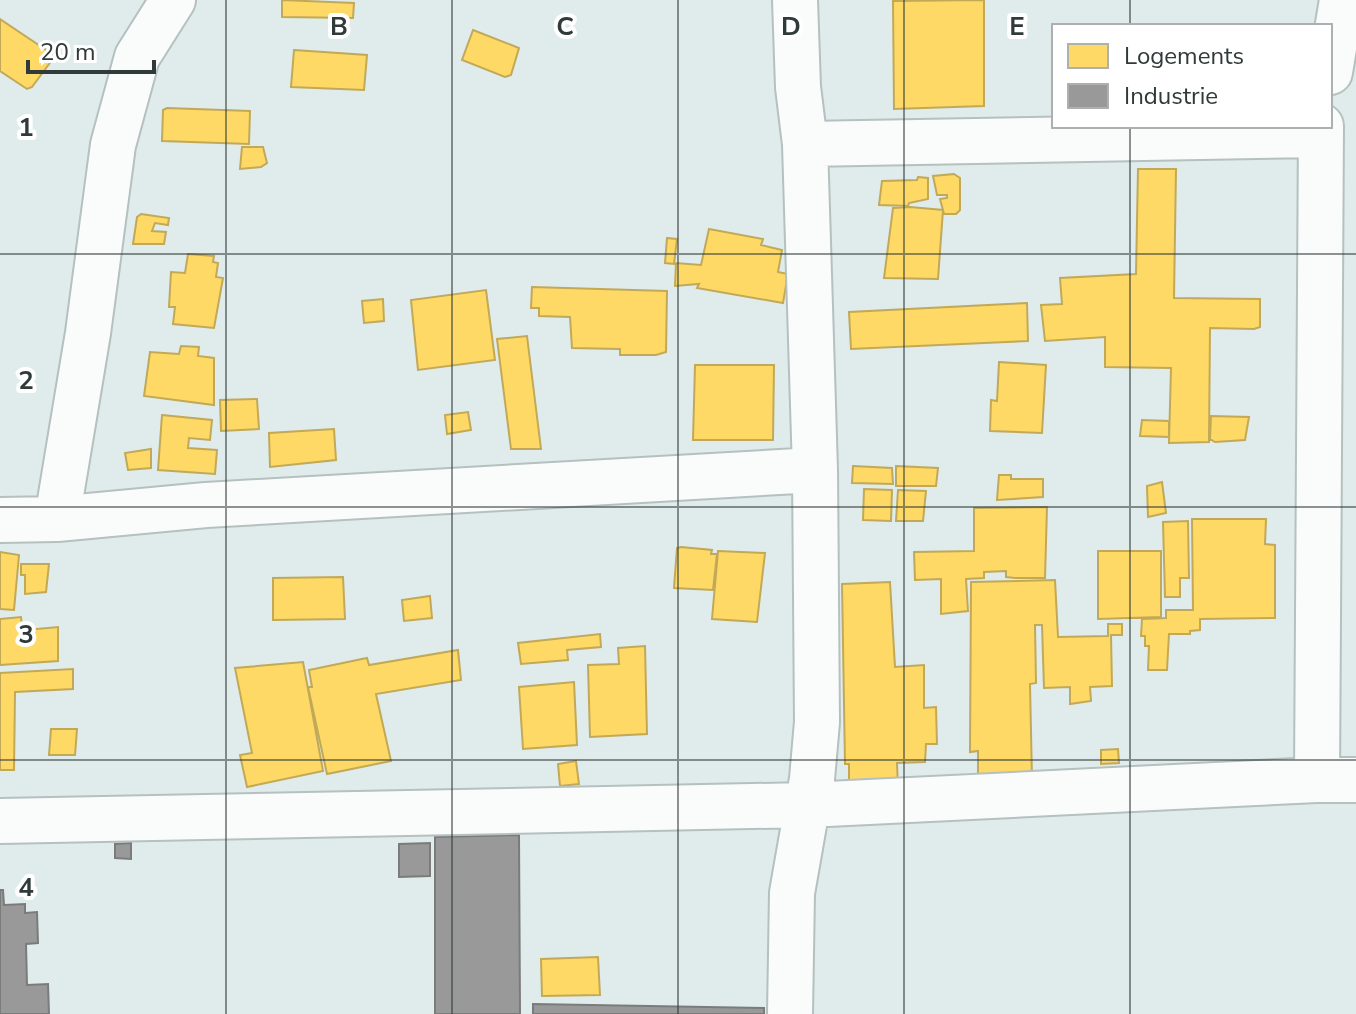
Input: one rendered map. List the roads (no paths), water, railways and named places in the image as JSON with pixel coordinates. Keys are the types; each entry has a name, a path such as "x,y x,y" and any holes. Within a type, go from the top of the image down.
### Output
{"street":[{"path":"57,519 88,333 113,145 137,57 173,0"},
{"path":"790,1014 792,893 812,779 817,722 815,470 805,144 798,87 795,0"},
{"path":"1332,60 1342,0"},
{"path":"0,821 807,805 1336,780 1320,131 805,144"},
{"path":"0,520 57,519 206,505 815,470"}]}
